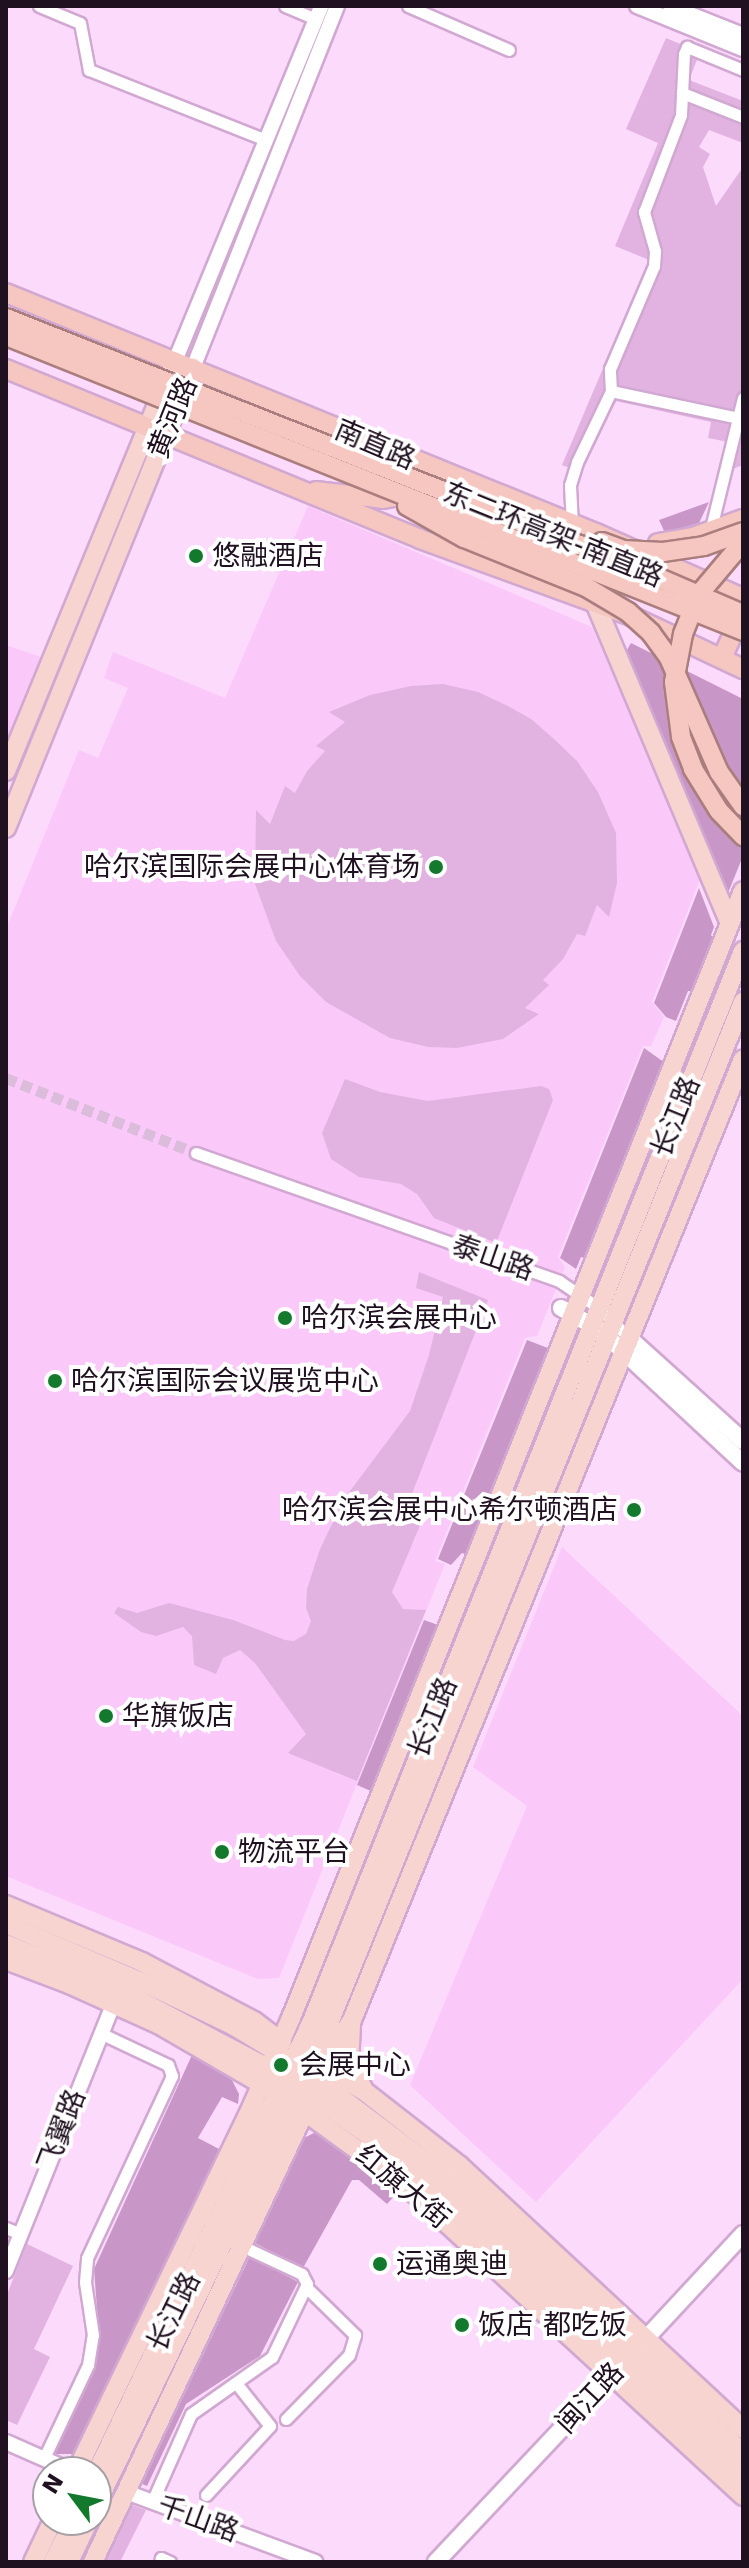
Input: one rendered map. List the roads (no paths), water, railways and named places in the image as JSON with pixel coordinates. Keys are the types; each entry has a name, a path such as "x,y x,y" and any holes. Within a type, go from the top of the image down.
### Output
{"highway":[{"name":"南直路","path":"6,293 596,533 743,598"},
{"name":"东二环高架-南直路","path":"6,318 743,613"},
{"name":"东二环高架-南直路","path":"6,336 743,631"},
{"path":"6,369 487,565 631,616 743,669"},
{"path":"293,488 383,499 393,497 401,490 400,477 323,423"},
{"path":"345,471 464,538 586,587 628,612 651,633 669,658 719,772 743,806"},
{"path":"410,478 507,506 624,550 685,551 743,532"},
{"path":"487,565 416,512 412,496 418,489 431,486 514,501"},
{"path":"596,533 647,543 670,543 743,519"},
{"path":"743,542 699,594 683,634 674,682 681,737 693,769 719,811 743,836"},
{"path":"722,658 743,613"}],"main road":[{"name":"黄河路","path":"6,771 147,429 184,364"},
{"name":"黄河路","path":"6,828 166,435 184,364"},
{"path":"596,605 730,923"},
{"path":"288,2150 297,2080 279,2046 567,1311 581,1294 743,891"},
{"name":"长江路","path":"105,2456 297,2080 596,1316 743,951"},
{"name":"长江路","path":"112,2471 297,2080 610,1330 743,1002"},
{"path":"364,2091 349,2061 352,2020 743,1059"},
{"name":"泰山路","path":"567,1311 596,1316 743,1441"},
{"name":"泰山路","path":"627,1345 743,1463"},
{"name":"红旗大街","path":"6,1905 142,1962 254,2021 279,2046 329,2128 632,2360 743,2429"},
{"name":"红旗大街","path":"6,1924 279,2046"},
{"name":"红旗大街","path":"6,1944 297,2080 425,2179 743,2453"},
{"name":"红旗大街","path":"6,1960 116,1996 233,2066 364,2091 459,2165 632,2360 743,2496"},
{"path":"254,2021 265,2023 282,2017 302,1990"},
{"path":"248,2115 297,2080 352,2020"},
{"path":"83,2456 248,2115 249,2093 233,2066"},
{"path":"93,2562 288,2150 305,2130 329,2128"},
{"name":"闽江路","path":"451,2562 743,2234"},
{"name":"闽江路","path":"436,2562 743,2248"},
{"name":"红旗大街","path":"632,2360 743,2475"},
{"path":"33,2562 45,2536"},
{"path":"53,2562 66,2536"},
{"path":"69,2562 81,2536"}],"street":[{"path":"39,6 80,23 89,70 266,140"},
{"path":"285,6 319,12"},
{"name":"黄河路","path":"184,364 337,6"},
{"path":"408,6 509,50"},
{"path":"637,6 743,49"},
{"path":"670,6 743,35"},
{"name":"黄河路","path":"184,364 266,140 319,12"},
{"path":"572,525 570,485 611,391 610,369 654,266 655,251 644,212 681,115 687,47 743,70"},
{"path":"682,93 743,117"},
{"path":"611,391 739,418"},
{"path":"710,532 743,398"},
{"name":"泰山路","path":"196,1153 559,1281 581,1294 596,1316"},
{"name":"飞翼路","path":"6,2271 116,1996"},
{"path":"45,2456 88,2365 93,2335 85,2282 87,2258 172,2076 168,2065 100,2033"},
{"path":"6,2228 21,2234"},
{"path":"244,2247 302,2274 306,2287 355,2335 349,2355 286,2419"},
{"path":"152,2502 191,2414 272,2357 306,2287"},
{"path":"206,2495 270,2426 236,2383"},
{"path":"6,2442 39,2456"},
{"name":"千山路","path":"126,2492 315,2562"},
{"path":"160,2562 161,2558 170,2562"}],"tunnel":[{"path":"6,1078 196,1153"}],"place":[{"name":"悠融酒店","path":"196,556"},
{"name":"哈尔滨国际会展中心体育场","path":"436,867"},
{"name":"哈尔滨会展中心","path":"285,1318"},
{"name":"哈尔滨国际会议展览中心","path":"55,1381"},
{"name":"哈尔滨会展中心希尔顿酒店","path":"634,1510"},
{"name":"华旗饭店","path":"106,1716"},
{"name":"物流平台","path":"222,1852"},
{"name":"会展中心","path":"281,2065"},
{"name":"运通奥迪","path":"380,2264"},
{"name":"饭店 都吃饭","path":"462,2325"}]}
